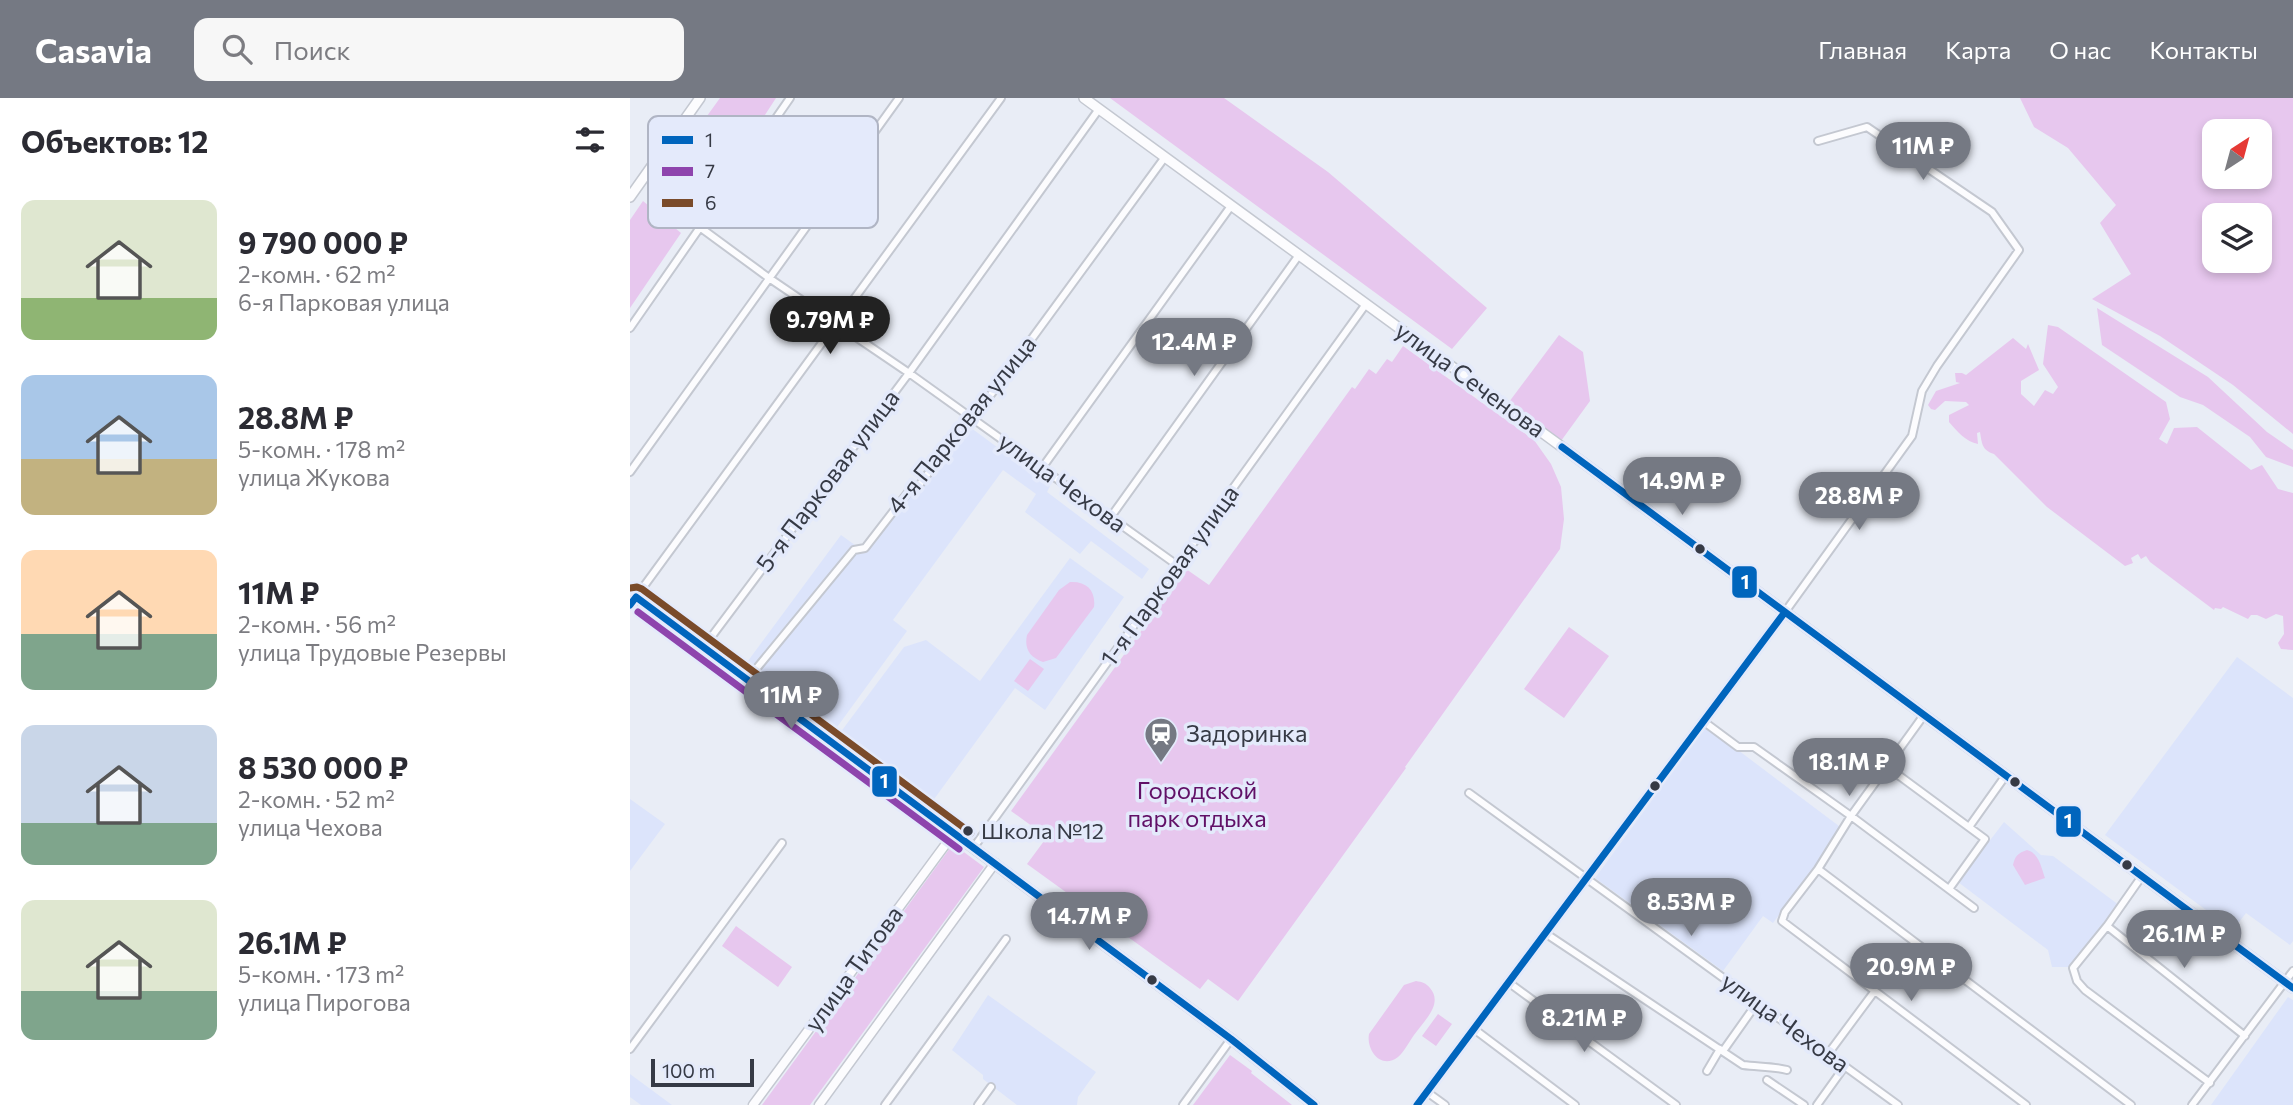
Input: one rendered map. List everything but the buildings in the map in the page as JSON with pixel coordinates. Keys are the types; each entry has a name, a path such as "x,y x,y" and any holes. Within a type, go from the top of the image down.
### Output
{"main road":[{"path":"687,116 700,98"},
{"name":"улица Сеченова","path":"1084,98 2289,985"},
{"path":"630,197 648,172"},
{"path":"632,599 974,847 1231,1039 1314,1105"}],"street":[{"path":"778,116 790,98"},
{"path":"878,127 899,98"},
{"path":"632,599 1001,98"},
{"name":"5-я Парковая улица","path":"703,648 909,373 1099,109"},
{"path":"1418,1105 1785,612 1912,436 1922,391 2019,250 1992,212 1867,127 1818,141"},
{"name":"4-я Парковая улица","path":"747,680 854,550 865,548 909,491 920,484 973,419 1165,157"},
{"path":"1042,468 1231,206"},
{"path":"630,328 701,228"},
{"name":"улица Чехова","path":"701,228 1177,565"},
{"path":"630,472 805,228"},
{"path":"1111,517 1299,255"},
{"name":"1-я Парковая улица","path":"974,847 1366,304"},
{"path":"1924,715 1851,816 1818,869 1785,912 1782,921 2026,1105"},
{"path":"1703,721 1738,747 1754,747 1974,908"},
{"path":"1886,766 1985,839 1949,889"},
{"path":"1969,827 2006,775"},
{"name":"улица Чехова","path":"1469,793 1898,1105"},
{"name":"улица Титова","path":"753,1105 954,833"},
{"path":"630,1049 782,843"},
{"path":"819,1105 995,863"},
{"path":"1818,869 2131,1105"},
{"path":"2142,876 2073,968 2077,981 2085,990 2210,1083"},
{"path":"2107,926 2245,1036"},
{"path":"1545,933 1743,1065 1760,1068 1772,1066 1787,1070"},
{"path":"885,1105 1006,939"},
{"path":"2192,1105 2245,1036 2289,985 2293,971"},
{"path":"1508,982 1676,1105"},
{"path":"1828,1054 1874,992"},
{"path":"1707,1071 1757,1003"},
{"path":"1474,1029 1575,1105"},
{"path":"1183,1105 1231,1039"},
{"path":"1817,1105 1845,1066"},
{"path":"1767,1080 1804,1105"},
{"path":"978,1105 991,1087"},
{"path":"1427,1092 1445,1105"}],"shaded area":[{"path":"963,422 1050,486 1047,492 1149,569 1142,579 1091,541 1080,554 1025,512 1036,494 1003,470 893,620 907,631 832,734 742,669 841,535 866,553"},
{"path":"1070,558 1124,597 1045,710 1015,688 932,802 840,733 904,647 926,640 980,681"},
{"path":"2237,657 2293,698 2293,941 2290,945 2246,913 2233,930 2105,835"},
{"path":"1706,726 1843,829 1773,923 1763,916 1723,971 1595,878"},
{"path":"630,799 665,824 630,871"},
{"path":"2004,822 2041,855 2053,856 2119,905 2071,967 2052,967 2048,950 1958,882"},
{"path":"988,995 1096,1072 1078,1097 1077,1105 1017,1105 983,1079 983,1075 952,1050"},
{"path":"2288,997 2293,1000 2293,1105 2211,1105"},
{"path":"630,1074 672,1105 641,1105 630,1097"}],"green space":[{"path":"720,98 776,98 764,116 707,116"},
{"path":"1110,98 1224,98 1328,172 1487,308 1452,349"},
{"path":"2020,98 2293,98 2293,434 2233,385 2160,336 2092,299 2131,274 2100,223 2116,205 2068,148 2034,127"},
{"path":"643,201 648,205 648,228 675,228 681,233 630,308 630,220"},
{"path":"2097,308 2208,377 2267,432 2293,450 2293,467 2266,457 2250,437 2203,405 2180,397 2102,345"},
{"path":"2048,325 2058,327 2166,402 2170,419 2159,439 2167,444 2174,428 2197,427 2251,470 2262,465 2278,489 2293,493 2293,650 2281,649 2278,643 2284,634 2283,616 2276,614 2266,619 2251,615 2248,619 2223,607 2214,610 2150,562 2146,556 2141,559 2138,554 2131,558 2133,563 2125,566 2047,507 1985,448 1980,432 1977,433 1978,444 1970,441 1949,422 1949,415 1969,405 1966,402 1945,401 1935,410 1928,405 1936,391 1960,383 1956,382 1955,373 1966,375 2013,338 2026,349 2028,344 2039,370 2021,381 2021,394 2034,406 2045,390 2053,394 2058,387 2043,364"},
{"path":"1559,335 1583,352 1590,401 1561,441 1509,402"},
{"name":"Городской парк отдыха","path":"1403,346 1534,440 1551,464 1561,487 1564,519 1560,549 1238,1001 1208,979 1200,989 1027,864 1047,837 1011,811 1186,569 1209,585 1352,387 1355,389 1369,369 1376,374 1387,359 1392,362"},
{"path":"1070,582 1081,583 1089,588 1094,607 1056,658 1043,662 1029,652 1027,635 1059,590"},
{"path":"1569,627 1609,656 1564,718 1524,689"},
{"path":"1030,659 1044,669 1028,691 1014,681"},
{"path":"953,844 984,867 810,1105 762,1105"},
{"path":"2027,850 2037,857 2045,878 2025,885 2013,865 2017,855"},
{"path":"736,926 792,967 778,987 722,946"},
{"path":"1416,981 1430,988 1435,1000 1433,1006 1427,1019 1400,1055 1392,1060 1381,1060 1372,1052 1369,1034 1404,985"},
{"path":"1438,1014 1452,1024 1436,1046 1422,1036"},
{"path":"1230,1055 1252,1071 1251,1073 1292,1105 1193,1105"}],"transit line":[{"name":"1","path":"1562,447 2293,988"},
{"name":"6","path":"630,588 642,589 971,833"},
{"name":"1","path":"630,605 636,597 1231,1039 1314,1105"},
{"name":"7","path":"638,612 959,849"},
{"name":"1","path":"1417,1105 1785,612"}],"place":[{"name":"Задоринка","path":"1161,764"},
{"name":"Школа №12","path":"968,831"}]}
